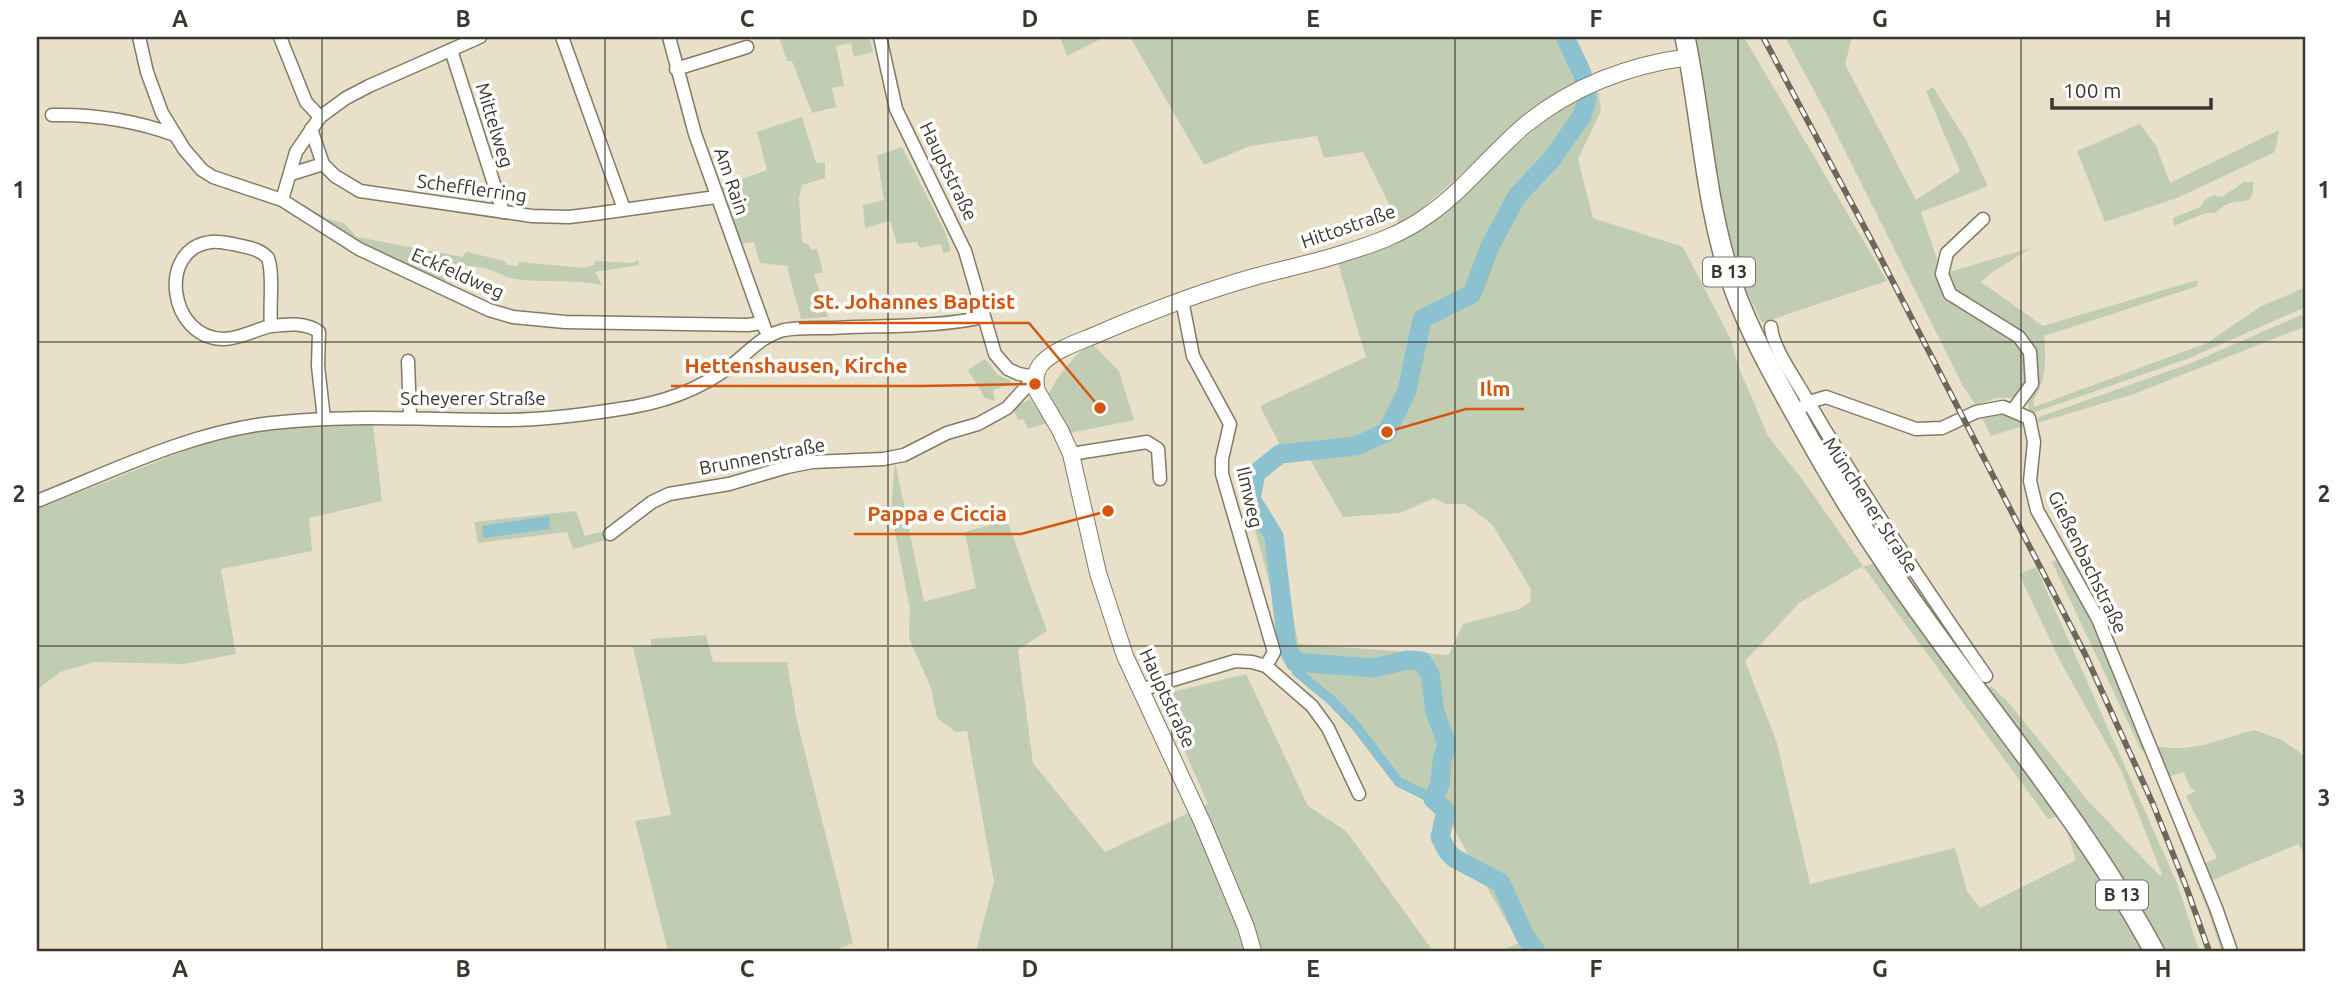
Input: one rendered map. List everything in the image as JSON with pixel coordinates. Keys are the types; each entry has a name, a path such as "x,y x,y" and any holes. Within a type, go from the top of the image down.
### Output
{"main road":[{"name":"Münchener Straße","path":"1685,37 1709,190 1726,261 1751,329 1802,408"},
{"name":"B 13","path":"1802,408 1838,489 1891,570 2087,841 2154,951"}],"street":[{"name":"Eckfeldweg","path":"139,37 146,72 163,113 193,161 207,174 282,200 359,249 489,310 508,316 565,322 761,323"},
{"path":"279,37 306,102 320,117"},
{"path":"282,200 296,152 320,117 346,98 369,86 480,37"},
{"path":"562,37 624,209"},
{"name":"Am Rain","path":"669,37 676,69 716,197 761,323 769,335"},
{"name":"Hauptstraße","path":"880,37 896,108 965,251 990,343 1000,361 1019,374 1035,377 1037,391 1071,454 1098,573 1125,656 1203,824 1246,927 1253,951"},
{"path":"676,69 747,47"},
{"name":"Mittelweg","path":"452,50 503,212"},
{"name":"Hittostraße","path":"1035,377 1044,362 1055,354 1182,300 1253,277 1343,254 1403,231 1459,190 1526,125 1568,96 1601,79 1629,69 1689,57"},
{"path":"52,115 111,117 141,123 175,135"},
{"path":"291,174 323,164 311,129"},
{"name":"Schefflerring","path":"323,164 335,176 360,191 503,212 569,217 716,197"},
{"path":"1802,408 1826,397 1904,425 1930,429 1942,428 1976,412 2003,407 2013,410 2032,384 2030,352 2019,337 1950,293 1942,274 1947,253 1983,219"},
{"path":"271,326 271,272 268,258 263,253 213,241 195,248 185,259 177,274 176,301 184,317 197,330 225,339 271,326 309,326 319,331 318,366 324,419"},
{"name":"Ilmweg","path":"1182,300 1193,356 1230,424 1222,459 1222,474 1274,652 1266,666"},
{"name":"Scheyerer Straße","path":"37,501 203,437 270,423 324,419 541,419 646,405 703,385 769,335 801,328 956,323 984,317"},
{"name":"Münchener Straße","path":"1771,327 1802,408 1822,428 1903,557 1986,676"},
{"path":"408,361 410,418"},
{"name":"Brunnenstraße","path":"610,534 652,502 669,494 729,484 812,462 883,459 904,455 947,433 978,424 1007,408 1035,377"},
{"name":"Gießenbachstraße","path":"2013,410 2029,418 2034,442 2030,481 2037,510 2098,619 2231,951"},
{"path":"1071,454 1147,443 1158,449 1160,479"},
{"path":"1140,690 1235,661 1266,666 1312,706 1328,728 1359,794"}],"green space":[{"path":"779,37 869,37 873,52 854,57 851,43 836,46 844,86 832,88 836,107 812,113 792,61 787,61"},
{"path":"1060,37 1105,37 1067,56"},
{"path":"1130,37 1559,37 1575,84 1508,131 1439,194 1399,224 1363,152 1324,158 1317,136 1250,146 1204,165"},
{"path":"1691,37 1744,37 1887,281 1762,323 1733,262 1714,184"},
{"path":"1785,37 1852,37 1845,64 1916,200 1960,171 1926,91 1933,87 1967,142 1988,186 1921,212 1942,274 2031,248 1981,282 2043,326 2197,280 2198,286 2044,336 2045,370 2033,401 2034,407 2207,343 2260,307 2306,287 2306,307 2187,359 2030,414 2028,403 2036,385 2027,353 2029,383 2015,398 1996,398 1976,405 1963,386"},
{"path":"1598,89 1601,111 1578,159 1593,218 1683,247 1730,338 1739,368 1768,436 1863,566 1897,560 1987,688 1991,686 2008,702 2090,803 2160,876 2162,874 2121,770 2059,659 2019,574 2036,567 2177,883 2199,951 1500,951 1519,943 1439,803 1410,787 1363,727 1291,664 1242,481 1279,443 1260,406 1366,357 1337,260 1403,238 1563,108","holes":["1308,456 1343,517 1400,513 1434,498 1445,504 1465,504 1492,524 1531,589 1530,602 1520,609 1463,624 1449,655 1298,644 1279,529 1256,497 1259,480 1288,457","1863,566 2048,819 2062,815 2076,860 1980,908 1967,891 1955,848 1810,884 1777,743 1745,661 1799,603"]},
{"path":"802,117 816,163 825,162 825,178 802,185 799,198 802,242 809,245 811,250 817,249 823,272 814,274 828,317 801,319 787,266 760,263 754,242 741,244 721,187 767,170 757,132"},
{"path":"2140,124 2156,146 2170,183 2279,130 2275,152 2177,198 2105,222 2077,151"},
{"path":"902,147 946,234 951,251 944,253 940,244 920,248 917,242 897,244 890,221 865,228 863,205 884,200 877,156"},
{"path":"2244,182 2253,182 2250,199 2229,204 2215,213 2206,213 2174,226 2173,218 2200,207 2214,195 2222,197"},
{"path":"300,203 328,219 344,223 357,237 462,257 467,252 518,266 519,262 584,268 594,265 596,261 632,263 638,260 639,265 595,272 602,285 515,279 479,267 447,266 445,283 343,236 309,214"},
{"path":"2306,313 2306,326 2134,394 2037,423 2039,417 2189,364"},
{"path":"1090,342 1119,371 1134,420 1070,433 1049,393 1067,366"},
{"path":"985,359 998,375 1010,380 1011,384 993,390 995,401 985,398 968,370"},
{"path":"1030,399 1047,423 1028,429 1023,419 1018,420 1013,408"},
{"path":"1990,412 2020,419 2023,426 1991,436 1981,415"},
{"path":"373,424 382,501 309,518 312,551 221,569 236,654 184,664 94,662 60,672 37,690 37,509 199,445 266,429"},
{"path":"895,461 924,602 976,588 965,532 1007,520 1047,631 1018,650 1033,763 1105,852 1208,804 1160,695 1246,674 1308,806 1346,831 1433,951 976,951 994,882 967,731 956,732 937,718 931,688 909,638 910,609 891,512"},
{"path":"576,511 585,536 604,531 606,540 573,549 567,532 478,543 474,522"},
{"path":"2061,558 2097,625 2145,750 2142,752 2052,562"},
{"path":"706,635 713,662 787,662 797,721 853,943 832,951 668,951 635,821 671,815 633,647 651,647 651,639"},
{"path":"2254,730 2282,740 2306,757 2306,855 2298,844 2208,882 2201,865 2217,858 2186,796 2196,791 2190,787 2184,772 2165,778 2151,744 2190,747"},
{"path":"2181,833 2228,951 2221,951 2177,834"}],"water":[{"path":"549,516 550,529 484,538 482,526"}],"waterway":[{"path":"1536,951 1525,936 1501,883 1454,858 1440,837 1446,811 1433,799 1440,784 1447,744 1435,712 1430,674 1422,661 1407,660 1374,668 1295,662 1287,647 1274,536 1251,499 1256,473 1280,454 1356,446 1387,432 1407,391 1422,319 1472,294 1490,246 1517,196 1551,160 1582,116 1587,99 1582,73 1565,37"},
{"path":"1295,662 1297,672 1331,700 1356,726 1399,782 1433,799"}],"railway":[{"path":"1763,37 2085,654 2153,804 2209,951"}],"place":[{"name":"Hettenshausen, Kirche","path":"1035,384"},
{"name":"St. Johannes Baptist","path":"1100,408"},
{"name":"Ilm","path":"1387,432"},
{"name":"Pappa e Ciccia","path":"1108,511"}]}
